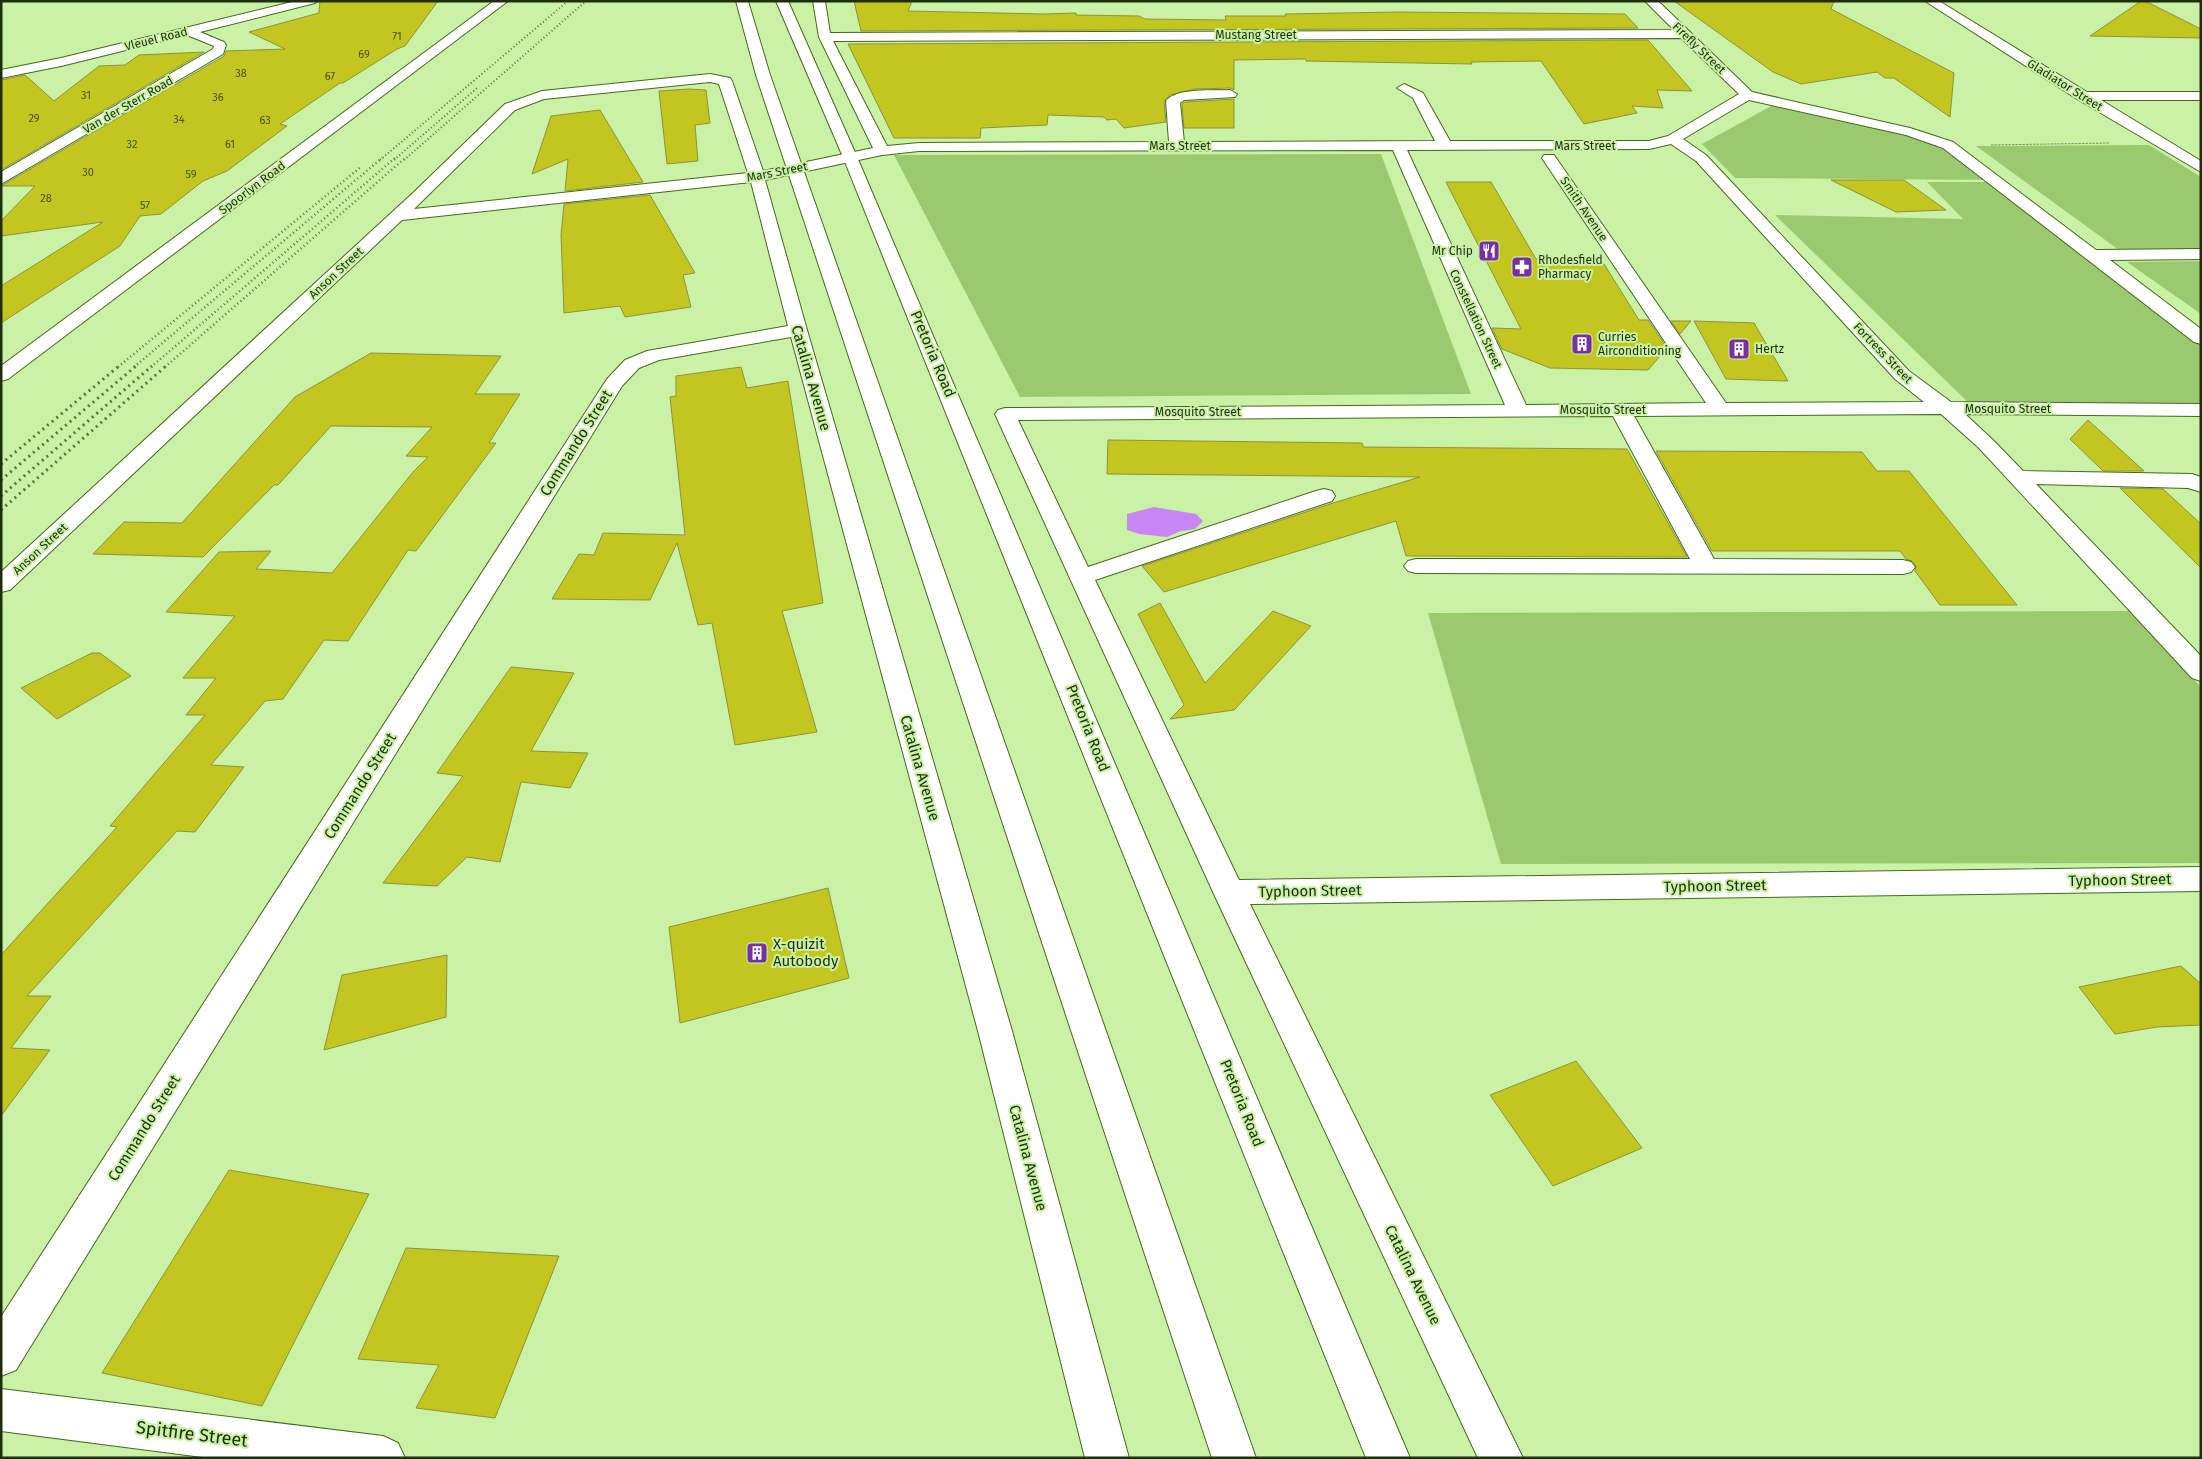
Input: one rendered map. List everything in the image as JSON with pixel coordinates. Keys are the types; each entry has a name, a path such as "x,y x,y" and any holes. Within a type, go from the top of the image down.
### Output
{"street":[{"name":"Vleuel Road","path":"1,74 68,60 311,1"},
{"name":"Spoorlyn Road","path":"1,375 502,1"},
{"path":"742,1 763,75 797,169 1234,1458"},
{"name":"Pretoria Road","path":"782,1 850,157 1388,1458"},
{"path":"818,1 825,37 882,151"},
{"name":"Firefly Street","path":"1651,1 1747,95"},
{"name":"Gladiator Street","path":"1931,1 2201,168"},
{"name":"Van der Sterr Road","path":"1,179 219,51 220,45 216,42 187,31"},
{"name":"Mustang Street","path":"825,37 1686,34"},
{"name":"Anson Street","path":"1,585 420,195 510,107 542,94 688,79 710,78 724,81"},
{"name":"Catalina Avenue","path":"724,81 757,177 798,330 995,1031 1107,1458"},
{"path":"1404,88 1418,96 1445,146"},
{"path":"1177,146 1173,100 1181,96 1230,94"},
{"path":"1747,95 1910,132 1948,146 2093,254 2201,338"},
{"name":"Mars Street","path":"396,216 757,177 882,151 947,146 1177,146 1400,152 1445,146 1638,146 1662,143 1673,149 1747,95"},
{"path":"2082,96 2201,96"},
{"name":"Fortress Street","path":"1673,149 1701,158 1902,375 1916,388 1967,425 2201,672"},
{"path":"1400,152 1549,158 1654,158"},
{"name":"Constellation Street","path":"1400,152 1518,410"},
{"name":"Smith Avenue","path":"1549,158 1720,409"},
{"path":"420,195 432,203 484,207"},
{"path":"2093,254 2201,254"},
{"name":"Commando Street","path":"1,1354 614,383 632,364 654,356 798,330"},
{"name":"Mosquito Street","path":"1005,414 1946,408 2201,410"},
{"path":"1620,410 1706,566"},
{"name":"Catalina Avenue","path":"1005,414 1229,892 1501,1458"},
{"path":"2017,476 2192,481 2201,485"},
{"path":"1081,577 1324,496"},
{"path":"1416,566 1903,567"},
{"name":"Typhoon Street","path":"1229,892 2201,879"},
{"name":"Spitfire Street","path":"1,1410 383,1458"}],"path":[{"path":"1948,146 2158,142"}],"green space":[{"path":"1773,105 1944,144 1995,180 1735,178 1702,144"},
{"path":"2149,145 2201,177 2201,249 2119,250 1976,146"},
{"path":"1381,154 1471,394 1020,397 894,155"},
{"path":"1927,182 1995,182 2201,341 2201,409 1976,410 1775,215 1963,219"},
{"path":"2201,261 2201,314 2127,262"},
{"path":"2131,611 2201,687 2201,863 1501,864 1428,613"}],"shaded area":[{"path":"1154,507 1196,514 1203,521 1195,529 1181,531 1167,537 1139,534 1127,530 1127,514"}],"building":[{"path":"320,1 438,1 405,46 340,83 280,124 287,126 227,171 203,181 161,214 140,216 120,246 1,323 1,286 103,222 1,236 1,221 35,186 1,186 224,56 226,51 285,49 249,32 319,13"},
{"path":"854,1 912,1 908,11 1076,13 1076,15 1139,16 1145,19 1226,20 1225,16 1397,12 1625,14 1638,28 861,31"},
{"path":"1674,1 1834,1 1831,9 1954,73 1950,117 1894,78 1885,78 1877,72 1801,84 1773,72"},
{"path":"2141,1 2145,1 2201,29 2201,38 2090,36"},
{"path":"1648,40 1692,91 1657,90 1663,108 1632,106 1637,113 1584,124 1541,61 1471,62 1472,64 1306,61 1306,59 1234,60 1234,90 1230,88 1196,89 1170,95 1164,101 1166,122 1124,128 1116,119 1107,120 1104,117 1048,115 1047,125 981,128 980,138 894,138 848,44"},
{"path":"204,52 1,170 1,80 25,75 54,101 99,66 125,65 139,55"},
{"path":"706,90 710,123 695,125 698,161 667,164 659,91"},
{"path":"1234,99 1234,128 1184,128 1182,104 1185,102"},
{"path":"600,110 643,182 565,191 568,159 532,174 551,116"},
{"path":"1831,180 1904,180 1946,210 1896,212"},
{"path":"1446,182 1491,182 1536,259 1551,260 1554,263 1604,264 1639,320 1648,320 1667,348 1648,370 1550,368 1502,349 1492,328 1521,329"},
{"path":"650,195 695,273 683,275 691,307 625,317 620,306 564,313 561,235 564,204"},
{"path":"1671,321 1691,321 1680,334"},
{"name":"Hertz","path":"1694,321 1754,323 1788,381 1726,379"},
{"path":"371,353 501,356 475,394 520,394 489,443 496,443 416,551 408,550 348,641 324,640 283,699 265,701 211,765 244,767 195,832 177,831 27,996 51,996 11,1048 50,1050 1,1116 1,955 117,827 110,826 205,715 186,715 216,678 183,678 235,616 166,612 219,552 271,551 256,569 332,573 413,472 428,457 406,456 432,427 331,426 278,485 274,485 203,557 93,554 124,522 182,523 295,397"},
{"path":"741,367 747,388 788,381 823,603 782,611 817,732 735,745 712,623 698,625 677,543 650,600 552,599 579,554 594,555 603,533 685,535 670,397 676,396 676,376"},
{"path":"2088,420 2144,471 2103,471 2070,439"},
{"path":"1108,440 1362,443 1363,447 1627,449 1687,557 1406,556 1396,521 1164,592 1142,566 1333,503 1420,477 1107,474"},
{"path":"1656,451 1862,452 1877,471 1909,471 2017,605 1940,605 1915,571 1916,566 1912,561 1906,559 1900,551 1712,551"},
{"path":"2120,488 2163,489 2201,524 2201,568"},
{"path":"1160,603 1205,683 1273,611 1311,626 1234,710 1170,719 1184,705 1138,614"},
{"path":"92,653 100,653 131,676 57,719 21,688"},
{"path":"511,667 574,673 531,751 588,753 570,788 521,782 500,862 467,857 437,886 383,883 463,776 437,773"},
{"name":"X-quizit Autobody","path":"828,888 849,978 680,1023 669,927"},
{"path":"447,955 446,1017 324,1050 342,975"},
{"path":"2181,966 2201,984 2201,1025 2157,1027 2115,1034 2079,987"},
{"path":"1576,1061 1642,1148 1553,1186 1490,1095"},
{"path":"229,1170 369,1194 262,1406 102,1373"},
{"path":"406,1248 559,1256 495,1418 416,1408 439,1365 358,1359"}],"railway":[{"path":"380,160 568,1"},
{"path":"404,160 586,1"},
{"path":"394,160 477,88"},
{"path":"134,367 382,158"},
{"path":"151,367 395,158"},
{"path":"165,367 405,158"},
{"path":"118,367 362,166"},
{"path":"1,464 119,366"},
{"path":"1,480 136,366"},
{"path":"1,496 152,366"},
{"path":"1,510 166,366"}],"place":[{"name":"Mr Chip","path":"1489,251"},
{"name":"Rhodesfield Pharmacy","path":"1522,267"},
{"name":"Curries Airconditioning","path":"1582,344"},
{"name":"Hertz","path":"1739,349"},
{"name":"X-quizit Autobody","path":"757,953"}]}
